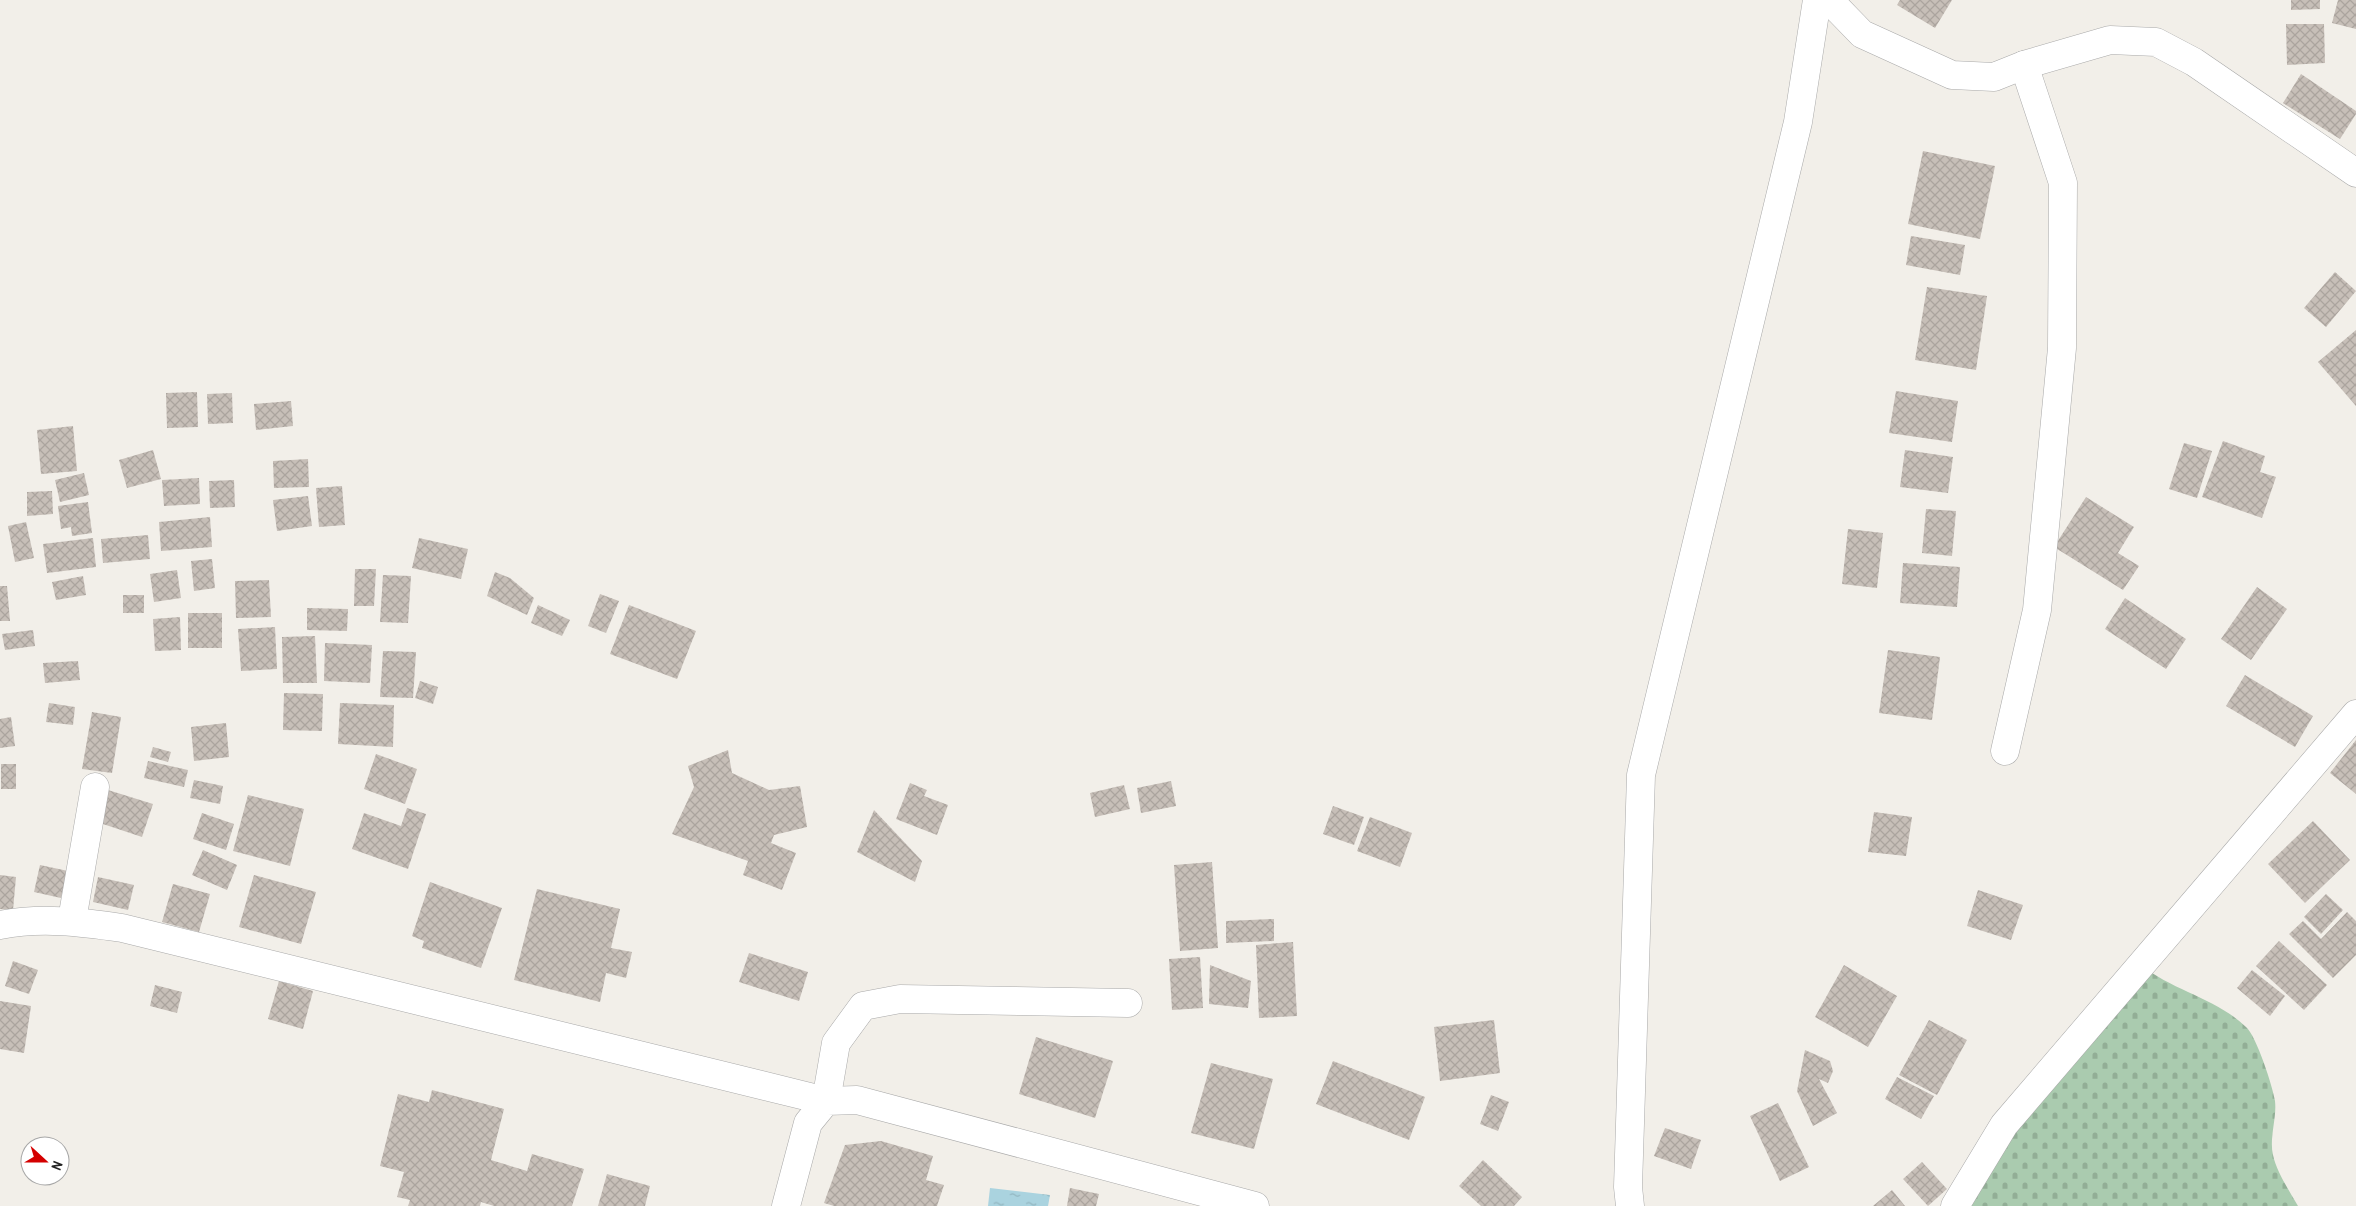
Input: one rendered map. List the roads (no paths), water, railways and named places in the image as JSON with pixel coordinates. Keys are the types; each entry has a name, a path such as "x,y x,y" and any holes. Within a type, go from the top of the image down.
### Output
{"street":[{"path":"1630,1206 1628,1187 1641,775 1798,122 1817,0"},
{"path":"1830,0 1862,34 1952,75 1994,77 2024,65 2110,40 2156,42 2194,62 2356,173"},
{"path":"2005,751 2036,610 2062,348 2063,183 2024,65"},
{"path":"1955,1206 2004,1125 2356,714"},
{"path":"72,920 95,788"},
{"path":"0,925 15,922 72,920 122,928 826,1101 856,1100 1255,1206"},
{"path":"786,1206 808,1123 826,1101 836,1044 863,1006 900,999 1128,1003"}],"water":[{"path":"990,1188 1050,1195 1048,1206 988,1206"}]}
